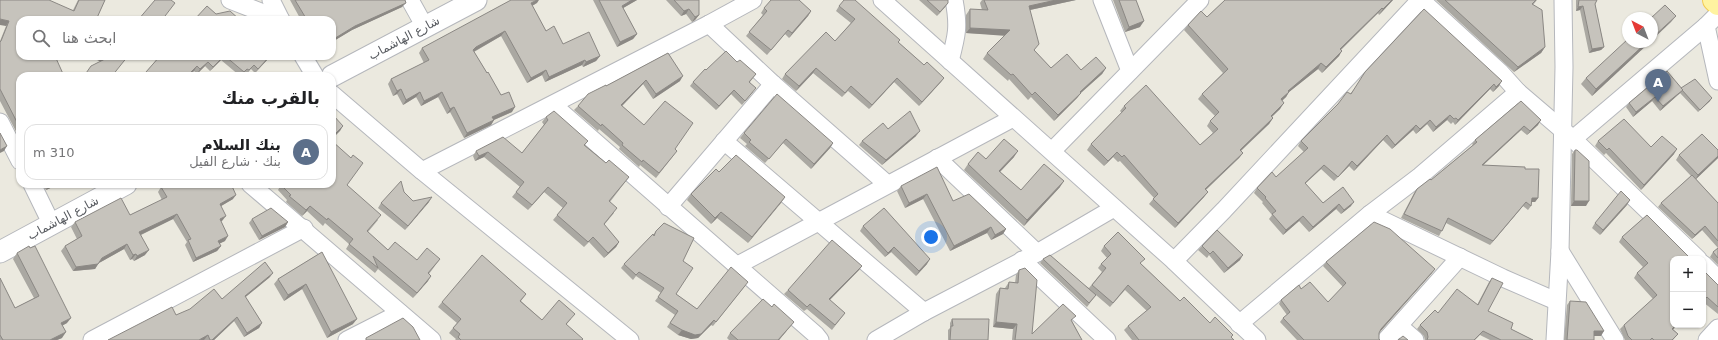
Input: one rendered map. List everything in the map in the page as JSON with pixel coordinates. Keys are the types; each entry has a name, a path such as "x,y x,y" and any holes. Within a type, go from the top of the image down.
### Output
{"main road":[{"path":"1714,0 1718,4"}],"street":[{"path":"230,0 271,16"},
{"path":"271,0 279,16"},
{"path":"410,0 425,27"},
{"name":"شارع الهاشماب","path":"336,74 476,0"},
{"path":"422,171 553,105 753,0"},
{"path":"882,0 1174,261 1257,340"},
{"path":"950,60 958,20 954,0"},
{"path":"1102,0 1130,71"},
{"path":"1052,152 1200,0"},
{"path":"1174,261 1224,210 1421,0 1500,72 1518,92 1568,134 1695,256"},
{"path":"1555,340 1556,301 1568,134 1564,67 1563,0"},
{"path":"1568,134 1706,26 1718,14"},
{"path":"709,24 773,84 887,184"},
{"path":"1706,26 1718,81"},
{"path":"305,60 313,72"},
{"path":"668,206 773,84"},
{"path":"1239,324 1370,214 1420,176 1518,92"},
{"path":"336,97 422,171 630,340"},
{"path":"553,105 820,340"},
{"path":"736,266 1013,118"},
{"path":"0,122 16,153"},
{"path":"724,141 924,312"},
{"path":"937,158 1107,340"},
{"path":"34,188 52,223"},
{"name":"شارع الهاشماب","path":"0,252 118,188"},
{"path":"255,188 304,228 432,340"},
{"path":"876,340 924,312 1030,256 1114,208"},
{"path":"1370,214 1556,301"},
{"path":"92,340 113,335 304,228"},
{"path":"1560,251 1615,340"},
{"path":"1386,340 1460,257"},
{"path":"1706,267 1718,279"},
{"path":"347,340 400,313"},
{"path":"1399,326 1415,340"},
{"path":"1707,340 1718,328"}],"building":[{"path":"0,0 49,0 74,11 79,0 105,0 98,16 16,16 16,60 57,60 62,72 16,72 16,120 0,89 0,42 9,21 0,19"},
{"path":"155,0 171,0 175,3 165,16 141,16"},
{"path":"295,0 405,0 406,3 355,26 336,38 336,16 305,16"},
{"path":"511,0 537,0 531,3 546,31 554,26 563,44 589,32 600,56 586,62 585,60 549,77 546,70 531,78 505,31 476,47 473,50 501,95 509,92 515,107 492,117 494,120 467,133 454,107 450,109 442,92 424,101 420,92 406,100 401,89 397,91 391,79 429,60 422,48"},
{"path":"599,0 632,0 622,6 637,34 620,42"},
{"path":"674,0 699,0 699,15 695,17 689,9 684,11"},
{"path":"771,0 799,0 811,11 792,33 788,30 771,50 749,32 767,11 764,8"},
{"path":"844,0 855,0 900,40 898,42 924,65 927,62 944,78 922,102 897,78 872,105 851,86 845,93 816,68 799,86 785,74 826,32 835,41 855,19 839,6"},
{"path":"927,0 948,0 948,3 940,12"},
{"path":"984,0 1056,0 1029,6 1039,44 1034,50 1051,68 1067,54 1081,70 1096,57 1106,68 1058,115 1035,92 1032,95 1013,74 1011,75 987,53 1010,30 970,28 970,9 988,10"},
{"path":"1119,0 1136,0 1144,21 1129,27"},
{"path":"1225,0 1392,0 1340,49 1342,51 1326,67 1321,63 1288,91 1289,92 1281,99 1284,103 1271,116 1273,118 1240,150 1243,153 1205,189 1208,192 1178,223 1153,199 1158,194 1124,155 1122,157 1117,152 1108,161 1091,144 1126,108 1124,106 1146,85 1200,145 1218,129 1210,121 1219,112 1202,94 1228,69 1188,25 1201,11 1207,17"},
{"path":"1445,0 1536,0 1532,4 1542,10 1545,47 1518,67"},
{"path":"1579,0 1597,0 1595,4 1604,47 1592,49 1583,6 1578,7"},
{"path":"1665,5 1676,16 1658,32 1658,12"},
{"path":"207,6 216,14 230,11 236,16 198,16"},
{"path":"1424,9 1502,81 1496,87 1494,84 1458,120 1456,118 1454,119 1450,115 1436,127 1430,120 1420,129 1416,125 1395,145 1387,135 1357,166 1352,161 1338,177 1324,165 1305,183 1323,203 1343,187 1354,202 1344,210 1339,204 1313,227 1303,216 1286,230 1272,214 1276,211 1265,198 1266,197 1257,188 1272,172 1276,177 1308,148 1301,141 1338,104 1347,92 1351,94 1365,72"},
{"path":"1622,45 1622,48 1640,48 1596,89 1586,78"},
{"path":"726,51 737,62 740,60 756,74 749,82 756,88 745,101 734,90 719,106 693,82 705,69 706,70"},
{"path":"668,53 683,76 656,94 646,80 621,105 644,125 665,101 693,123 675,149 677,151 659,173 643,160 642,162 622,145 623,143 602,124 601,126 578,106 588,94"},
{"path":"103,60 125,60 115,72 87,72 91,66"},
{"path":"156,60 220,60 213,67 208,62 200,69 197,66 191,72 146,72"},
{"path":"230,60 266,60 258,69 254,65 249,70 247,69 244,72"},
{"path":"1667,71 1683,90 1663,106 1655,97 1636,112 1629,103"},
{"path":"1695,79 1712,98 1700,110 1681,88"},
{"path":"777,94 833,143 814,164 786,139 769,159 749,142 751,140 744,133"},
{"path":"1521,101 1541,120 1530,131 1524,126 1482,165 1539,169 1538,198 1532,198 1531,206 1526,202 1493,241 1448,218 1442,231 1404,214 1417,189 1430,179 1431,180 1477,142 1475,140"},
{"path":"554,111 588,141 584,145 606,163 609,160 629,177 609,201 617,208 604,224 619,242 608,253 593,237 588,242 557,215 567,203 548,187 532,205 516,192 524,182 488,152 479,156 476,151 503,137 522,153 548,120 546,117"},
{"path":"910,111 920,131 886,160 862,141 883,123 888,129"},
{"path":"336,118 343,126 336,133"},
{"path":"1624,119 1651,147 1662,136 1677,149 1644,185 1609,148 1607,150 1598,141"},
{"path":"0,133 7,146 0,150"},
{"path":"1702,134 1718,150 1718,156 1698,175 1679,155"},
{"path":"1004,139 1018,151 999,171 1021,190 1044,164 1064,181 1027,220 968,164 978,152 986,159"},
{"path":"336,145 351,158 353,155 363,163 347,185 381,215 367,231 388,250 395,242 417,260 427,248 440,259 428,273 431,276 417,293 373,256 378,268 349,244 353,239 328,218 327,220 310,206 306,210 289,196 291,195 284,188 336,188"},
{"path":"1575,150 1577,150 1589,161 1589,201 1574,201"},
{"path":"736,155 785,197 752,237 721,212 715,218 691,194 716,169 719,172"},
{"path":"937,167 953,201 969,194 1006,229 995,235 991,227 954,246 927,194 909,203 901,186"},
{"path":"1692,175 1718,203 1718,241 1705,226 1695,235 1661,203"},
{"path":"401,181 404,192 413,201 432,197 408,226 381,203"},
{"path":"162,188 233,188 236,195 220,204 226,216 220,219 228,236 218,241 221,246 196,258 188,240 191,239 177,214 139,232 149,250 137,256 136,254 133,255 127,244 102,258 98,264 76,267 65,246 82,236 75,222 121,198 130,215 167,197"},
{"path":"1621,191 1630,200 1603,230 1595,223"},
{"path":"271,208 288,222 262,236 252,219"},
{"path":"884,208 930,259 919,271 894,247 888,253 863,226"},
{"path":"1647,215 1688,256 1670,256 1670,328 1673,328 1672,329 1678,334 1672,340 1654,340 1652,338 1650,340 1632,340 1628,336 1624,325 1657,295 1637,273 1648,263 1622,237"},
{"path":"1374,222 1390,229 1435,269 1381,329 1379,333 1380,340 1304,340 1283,318 1290,312 1281,300 1299,285 1301,289 1310,282 1328,302 1346,283 1326,262"},
{"path":"664,223 694,238 683,261 693,268 676,294 697,309 731,267 748,282 716,322 714,320 701,334 695,335 670,323 678,311 658,297 664,288 639,272 636,275 624,264 653,234 654,236 656,231"},
{"path":"1217,230 1243,255 1228,268 1213,251 1210,254 1202,246"},
{"path":"1118,232 1145,259 1140,263 1180,301 1184,297 1210,323 1215,317 1233,335 1231,337 1234,340 1139,340 1128,326 1151,307 1128,285 1113,303 1092,285 1106,268 1101,264 1111,254 1104,246"},
{"path":"832,240 862,266 829,299 845,313 835,325 810,304 807,307 788,290"},
{"path":"29,246 30,248 35,246 71,318 61,323 66,332 50,340 3,340 0,335 0,278 15,308 39,296 17,253"},
{"path":"1718,248 1718,258 1713,252"},
{"path":"322,252 357,319 331,332 306,284 288,295 278,279"},
{"path":"482,255 526,294 520,301 542,320 559,300 575,314 566,324 583,339 461,340 458,337 460,334 453,328 461,319 442,302"},
{"path":"1050,255 1096,295 1089,303 1043,259"},
{"path":"265,262 273,273 245,296 262,323 247,333 237,317 212,340 210,340 208,335 199,340 108,340 172,307 176,315 190,309 214,289 222,299"},
{"path":"1025,268 1037,280 1032,334 1063,304 1076,316 1071,320 1082,340 1015,340 1017,324 996,322 1000,288 1008,289 1009,282 1018,283 1019,270"},
{"path":"1706,273 1718,285 1718,307 1707,297 1706,298"},
{"path":"1492,278 1503,283 1488,311 1513,323 1511,329 1533,340 1501,340 1483,331 1474,340 1427,340 1427,332 1420,325 1435,310 1438,313 1457,289 1478,305"},
{"path":"763,299 772,307 774,304 794,322 778,340 738,340 730,333"},
{"path":"1570,301 1586,302 1604,331 1594,331 1594,340 1567,340"},
{"path":"403,318 413,327 420,340 366,340 366,338"},
{"path":"952,319 989,319 988,340 950,340 951,326 953,326"},
{"path":"1403,336 1408,340 1398,340"}],"place":[{"name":"بنك السلام","path":"1658,102"}]}
